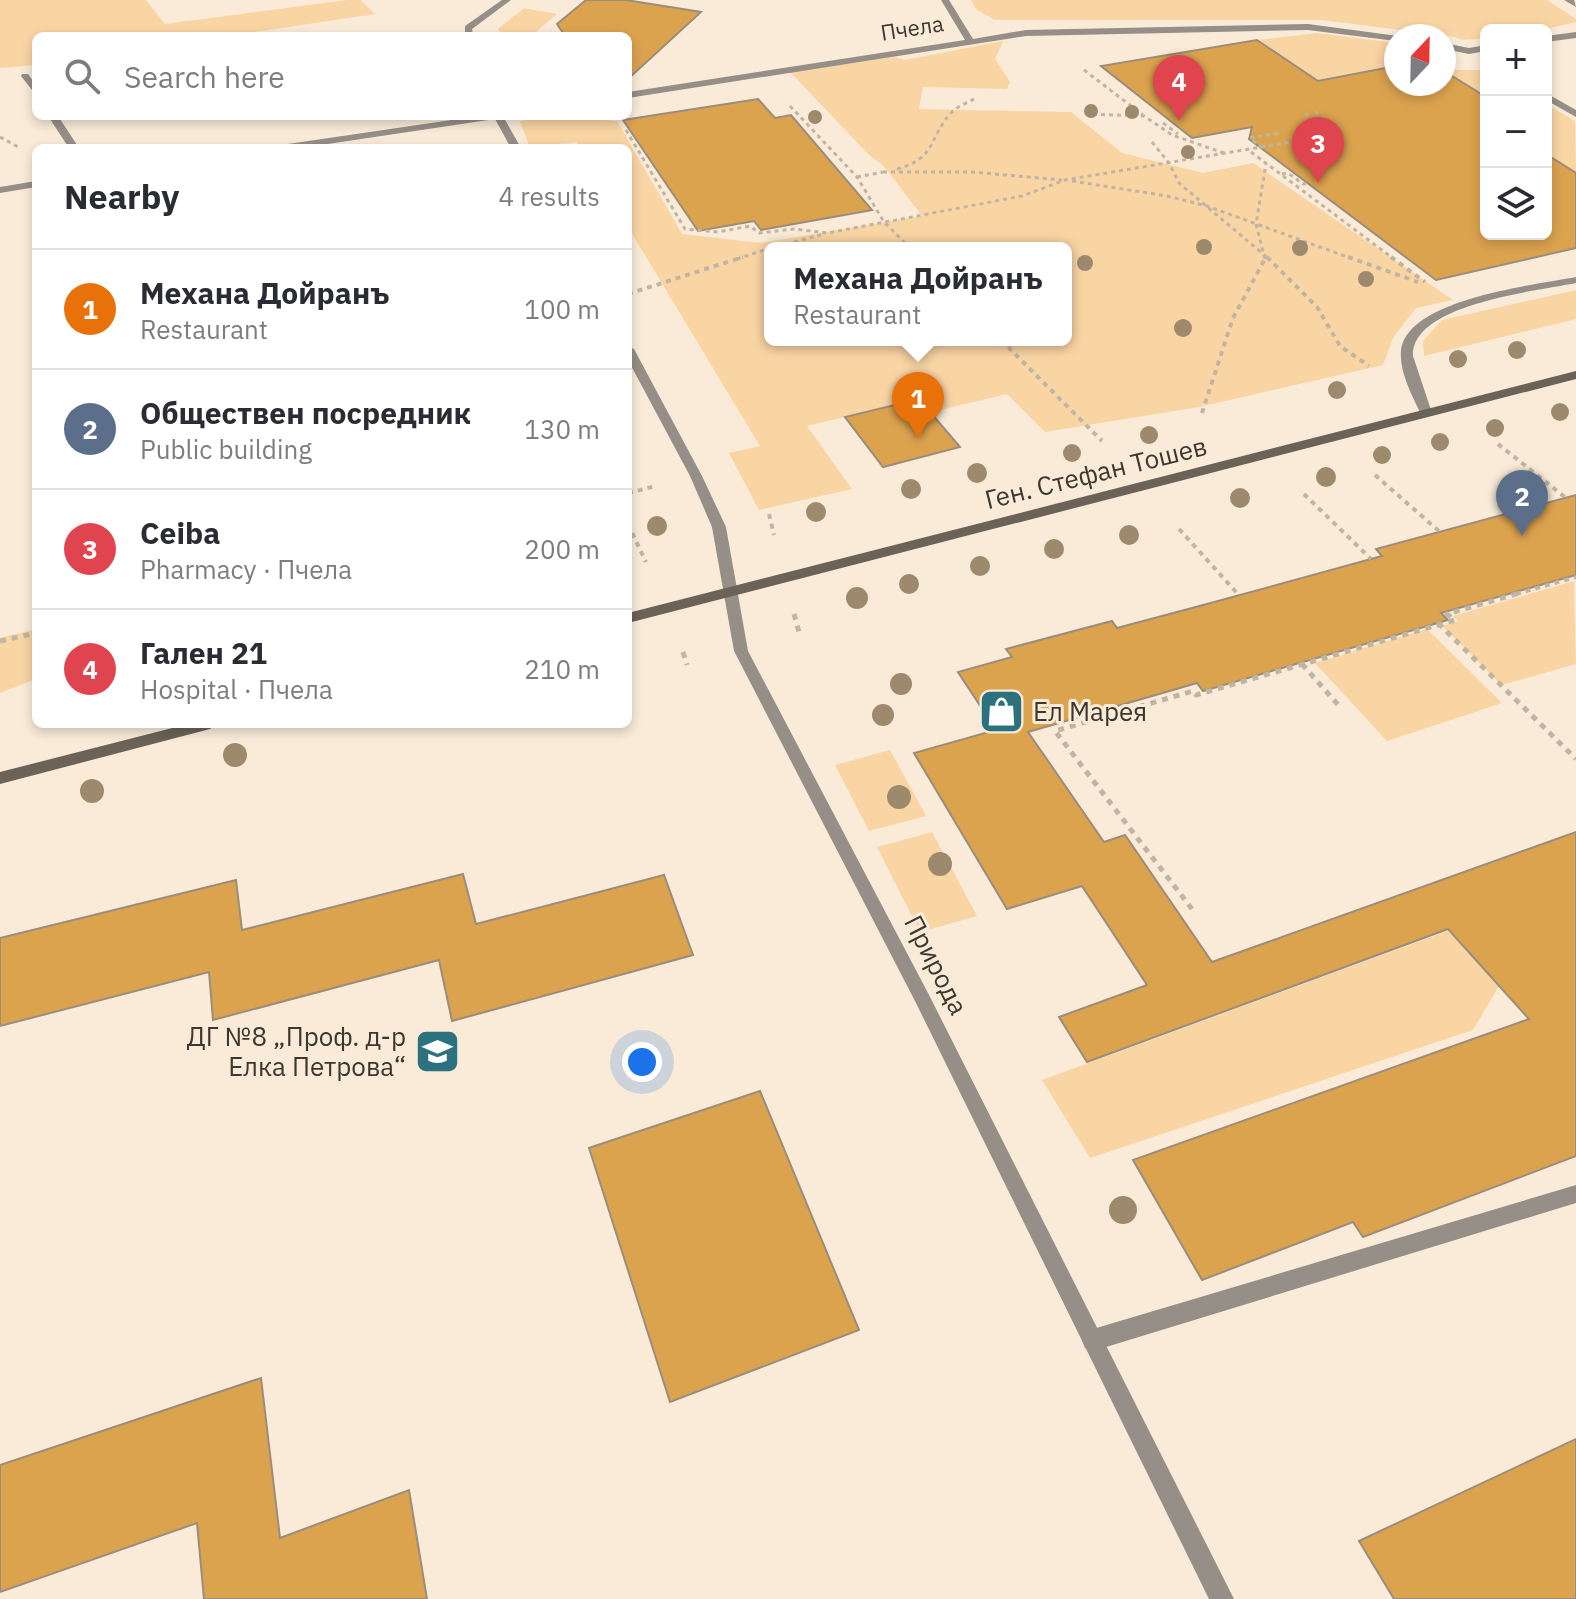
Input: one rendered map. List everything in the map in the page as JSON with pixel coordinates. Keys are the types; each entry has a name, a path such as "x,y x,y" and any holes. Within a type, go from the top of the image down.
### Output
{"street":[{"path":"468,32 468,28 476,20 507,0"},
{"path":"945,0 969,39"},
{"path":"1568,0 1576,5"},
{"name":"Пчела","path":"632,94 969,39 1026,33 1308,27 1384,36"},
{"path":"1552,38 1576,35"},
{"path":"1456,48 1480,57"},
{"path":"1469,51 1480,49"},
{"path":"25,76 32,86"},
{"path":"1552,100 1576,114"},
{"path":"56,120 71,144"},
{"path":"308,144 471,120"},
{"path":"500,120 514,144"},
{"path":"0,190 32,185"},
{"path":"1426,413 1407,348 1418,326 1441,312 1576,280"},
{"name":"Природа","path":"632,356 696,476 719,527 741,651 922,998 1222,1599"},
{"name":"Ген. Стефан Тошев","path":"632,617 1576,375"},
{"path":"0,778 194,728"},
{"path":"1093,1340 1576,1194"}],"path":[{"path":"1082,68 1172,135 1229,155"},
{"path":"759,73 857,177 884,222 904,242"},
{"path":"857,177 910,167 931,154 953,111 974,99"},
{"path":"1315,112 1336,126"},
{"path":"1085,114 1144,116"},
{"path":"1305,114 1328,129"},
{"path":"1171,121 1163,123 1178,134 1172,135"},
{"path":"625,130 685,229 700,233 732,231 750,226 759,233 794,229 828,233"},
{"path":"1262,148 1250,138 1279,133"},
{"path":"1152,142 1169,163 1179,183 1266,256 1317,307 1340,346 1370,367"},
{"path":"793,242 1022,196 1065,180 1229,155 1291,142"},
{"path":"883,172 972,172 1065,180 1167,196 1207,206 1433,288 1250,151"},
{"path":"1202,413 1233,318 1266,256 1256,224 1266,164"},
{"path":"1282,175 1288,173 1303,184 1307,183"},
{"path":"632,293 764,250"},
{"path":"1007,346 1102,441"},
{"path":"1498,444 1566,498"},
{"path":"1375,475 1440,532"},
{"path":"1304,494 1371,559"},
{"path":"769,514 774,535"},
{"path":"1179,529 1237,593"},
{"path":"632,532 646,562"},
{"path":"1192,909 1055,731 1193,691 1196,695 1455,620 1447,614 1576,577"},
{"path":"793,609 799,632"},
{"path":"1438,624 1576,759"},
{"path":"0,641 32,634"},
{"path":"683,652 687,665"},
{"path":"1302,664 1340,707"}],"shaded area":[{"path":"0,0 146,0 165,24 347,0 360,0 375,14 256,32 32,32 32,65 0,68"},
{"path":"971,0 1547,0 1576,22 1552,28 1552,24 1480,24 1480,38 1462,40 1456,37 1456,24 1384,24 1384,28 1322,20 995,20 977,10"},
{"path":"524,8 557,14 537,32 500,32 498,29"},
{"path":"1317,33 1384,41 1384,68 1318,81 1257,40"},
{"path":"1003,41 995,59 1010,82 1007,89 923,87 919,109 1071,112 1122,153 1203,173 1253,163 1453,300 1416,308 1393,338 1383,365 1199,407 1045,432 1007,394 931,412 919,399 807,426 852,489 759,510 729,453 760,446 632,234 632,147 682,234 764,242 764,346 1072,346 1072,242 766,242 922,216 883,165 871,157 790,72 895,57 905,60"},
{"path":"1456,70 1480,70 1480,93 1456,78"},
{"path":"1552,108 1575,121 1576,173 1552,158"},
{"path":"605,120 617,121 630,144 529,144 520,121"},
{"path":"1576,290 1576,319 1424,356 1423,341 1442,320"},
{"path":"1574,581 1576,664 1502,685 1442,626 1458,621 1453,616"},
{"path":"1427,629 1502,703 1387,741 1315,663"},
{"path":"32,630 32,681 0,693 0,638"},
{"path":"890,750 926,816 869,831 835,765"},
{"path":"932,832 977,916 920,932 877,847"},
{"path":"1576,884 1576,955 1499,986 1473,1030 1090,1158 1042,1080"}],"building":[{"path":"586,0 626,0 701,12 632,75 632,32 562,32 557,24"},
{"path":"1257,40 1318,81 1384,68 1384,96 1456,96 1456,78 1480,93 1480,240 1552,240 1552,158 1576,173 1576,248 1436,280 1249,139 1252,127 1192,138 1101,66"},
{"path":"758,99 775,118 791,115 872,210 761,230 754,221 698,231 623,120"},
{"path":"919,399 960,447 883,467 845,417"},
{"path":"1576,495 1576,575 1441,613 1448,620 1203,691 1197,683 1028,732 1104,842 1125,835 1212,962 1576,832 1576,1156 1363,1237 1353,1222 1202,1280 1133,1160 1529,1019 1448,929 1087,1062 1059,1017 1147,985 1082,886 1007,909 914,753 996,730 958,672 1012,657 1006,649 1112,621 1117,628 1207,604 1382,556 1376,549"},
{"path":"463,874 476,924 664,875 693,955 452,1021 439,960 213,1020 209,972 0,1026 0,938 236,880 242,930"},
{"path":"760,1091 859,1330 670,1402 589,1148"},
{"path":"261,1378 280,1538 409,1490 427,1599 204,1599 197,1523 0,1592 0,1465"},
{"path":"1576,1439 1576,1599 1394,1599 1359,1541"}],"place":[{"name":"Гален 21","path":"1179,121"},
{"name":"Ceiba","path":"1318,183"},
{"name":"Механа Дойранъ","path":"918,438"},
{"name":"Обществен посредник","path":"1522,536"},
{"name":"Ел Марея","path":"1002,712"},
{"name":"ДГ №8 „Проф. д-р Елка Петрова“","path":"437,1052"}]}
